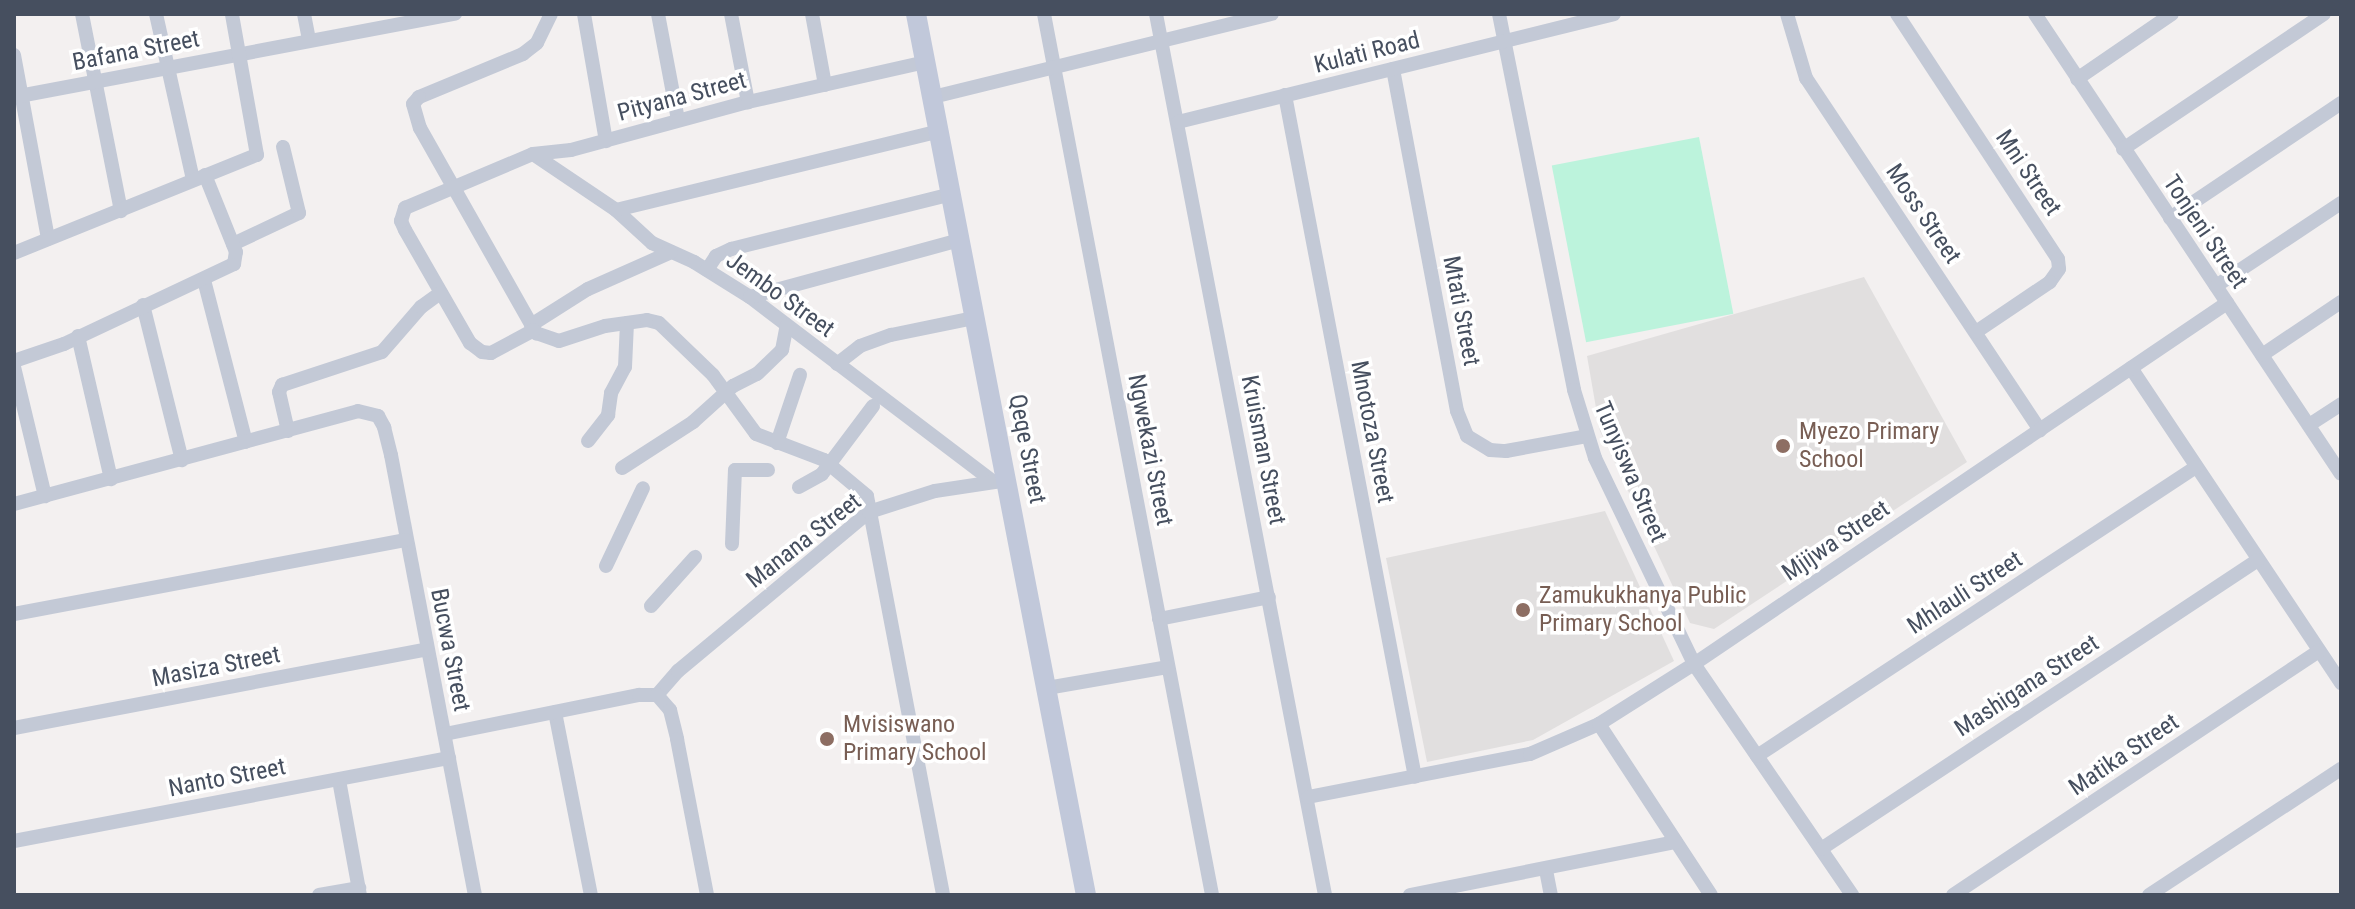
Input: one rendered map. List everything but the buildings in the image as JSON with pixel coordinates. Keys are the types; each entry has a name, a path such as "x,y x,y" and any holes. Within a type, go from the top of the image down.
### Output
{"street":[{"path":"82,14 121,211"},
{"path":"45,496 14,364 226,271 235,261 233,244 199,178 166,67 156,14"},
{"path":"14,253 257,155 232,14"},
{"path":"304,14 309,40"},
{"name":"Bafana Street","path":"18,96 309,40 379,21 455,14"},
{"path":"551,14 537,43 523,54 419,97 413,104 426,141 532,328 542,338 559,341 627,323 647,320 659,323 705,366 751,429 777,443 829,463 863,492 943,895"},
{"path":"584,14 606,141"},
{"path":"658,14 678,120"},
{"path":"731,14 748,102"},
{"path":"812,14 825,85"},
{"name":"Qeqe Street","path":"916,14 960,240 1001,481 1047,688 1086,895"},
{"name":"Ngwekazi Street","path":"1044,14 1212,895"},
{"name":"Kruisman Street","path":"1156,14 1325,895"},
{"path":"933,97 1272,14"},
{"name":"Tunyiswa Street","path":"1499,14 1574,390 1604,479 1694,664 1852,895"},
{"name":"Kulati Road","path":"1178,122 1614,14"},
{"name":"Moss Street","path":"1787,14 1806,78 2040,430"},
{"name":"Mni Street","path":"1897,14 2058,259 2057,276 1976,332"},
{"name":"Tonjeni Street","path":"2035,14 2341,474"},
{"path":"2077,79 2152,19 2172,14"},
{"path":"2123,149 2324,14"},
{"path":"14,55 18,96 48,239"},
{"name":"Pityana Street","path":"440,293 411,244 402,214 411,204 533,154 571,150 748,102 926,62"},
{"name":"Mtati Street","path":"1393,69 1457,411 1467,436 1490,450 1506,451 1587,436"},
{"name":"Mnotoza Street","path":"1285,95 1415,777"},
{"path":"2170,218 2341,103"},
{"path":"616,210 940,131"},
{"path":"233,244 299,213 283,147"},
{"name":"Jembo Street","path":"533,154 616,210 652,243 707,270 750,297 837,364 1001,481"},
{"path":"707,270 716,256 731,249 951,194"},
{"path":"2216,286 2341,203"},
{"path":"750,297 960,240"},
{"path":"14,504 288,431 279,392 282,385 382,352 421,307 440,293 470,343 482,352 491,353 588,289 671,252"},
{"path":"204,280 246,442"},
{"path":"2262,355 2341,302"},
{"name":"Mjijwa Street","path":"1308,797 1540,751 1599,724 1694,664 2227,303"},
{"path":"143,305 182,460"},
{"path":"837,364 860,346 891,335 974,318"},
{"path":"588,441 608,415 611,393 625,367 627,323"},
{"path":"622,468 693,422 725,392 757,374 782,350 787,325"},
{"path":"78,336 111,479"},
{"path":"2131,368 2341,683"},
{"path":"777,443 800,375"},
{"path":"2309,425 2341,404"},
{"path":"799,487 811,483 873,406"},
{"name":"Bucwa Street","path":"288,431 358,411 378,416 387,439 475,895"},
{"name":"Mhlauli Street","path":"1757,756 2196,467"},
{"path":"732,544 735,470 768,470"},
{"name":"Manana Street","path":"657,695 678,671 869,512 935,491 1001,481"},
{"path":"606,566 643,488"},
{"path":"14,614 406,540"},
{"path":"651,606 695,557"},
{"name":"Mashigana Street","path":"1821,849 2258,560"},
{"path":"1159,619 1269,597"},
{"name":"Masiza Street","path":"14,728 427,649"},
{"name":"Matika Street","path":"1953,895 2319,651"},
{"path":"1047,688 1167,667"},
{"path":"445,734 639,695 657,695 670,710 707,895"},
{"path":"555,712 591,895"},
{"path":"1599,724 1711,895"},
{"name":"Nanto Street","path":"14,841 449,758"},
{"path":"2149,895 2341,769"},
{"path":"319,895 359,891 339,780"},
{"path":"1410,895 1438,892 1676,842"},
{"path":"1546,870 1551,895"}],"shaded area":[{"name":"Myezo Primary School","path":"1864,277 1967,462 1714,629 1690,623 1600,431 1587,356"},
{"name":"Zamukukhanya Public Primary School","path":"1605,511 1674,661 1533,740 1427,762 1386,558"}],"green space":[{"path":"1699,137 1733,314 1586,342 1552,166"}],"place":[{"name":"Myezo Primary School","path":"1783,446"},
{"name":"Zamukukhanya Public Primary School","path":"1523,610"},
{"name":"Mvisiswano Primary School","path":"827,739"}]}
